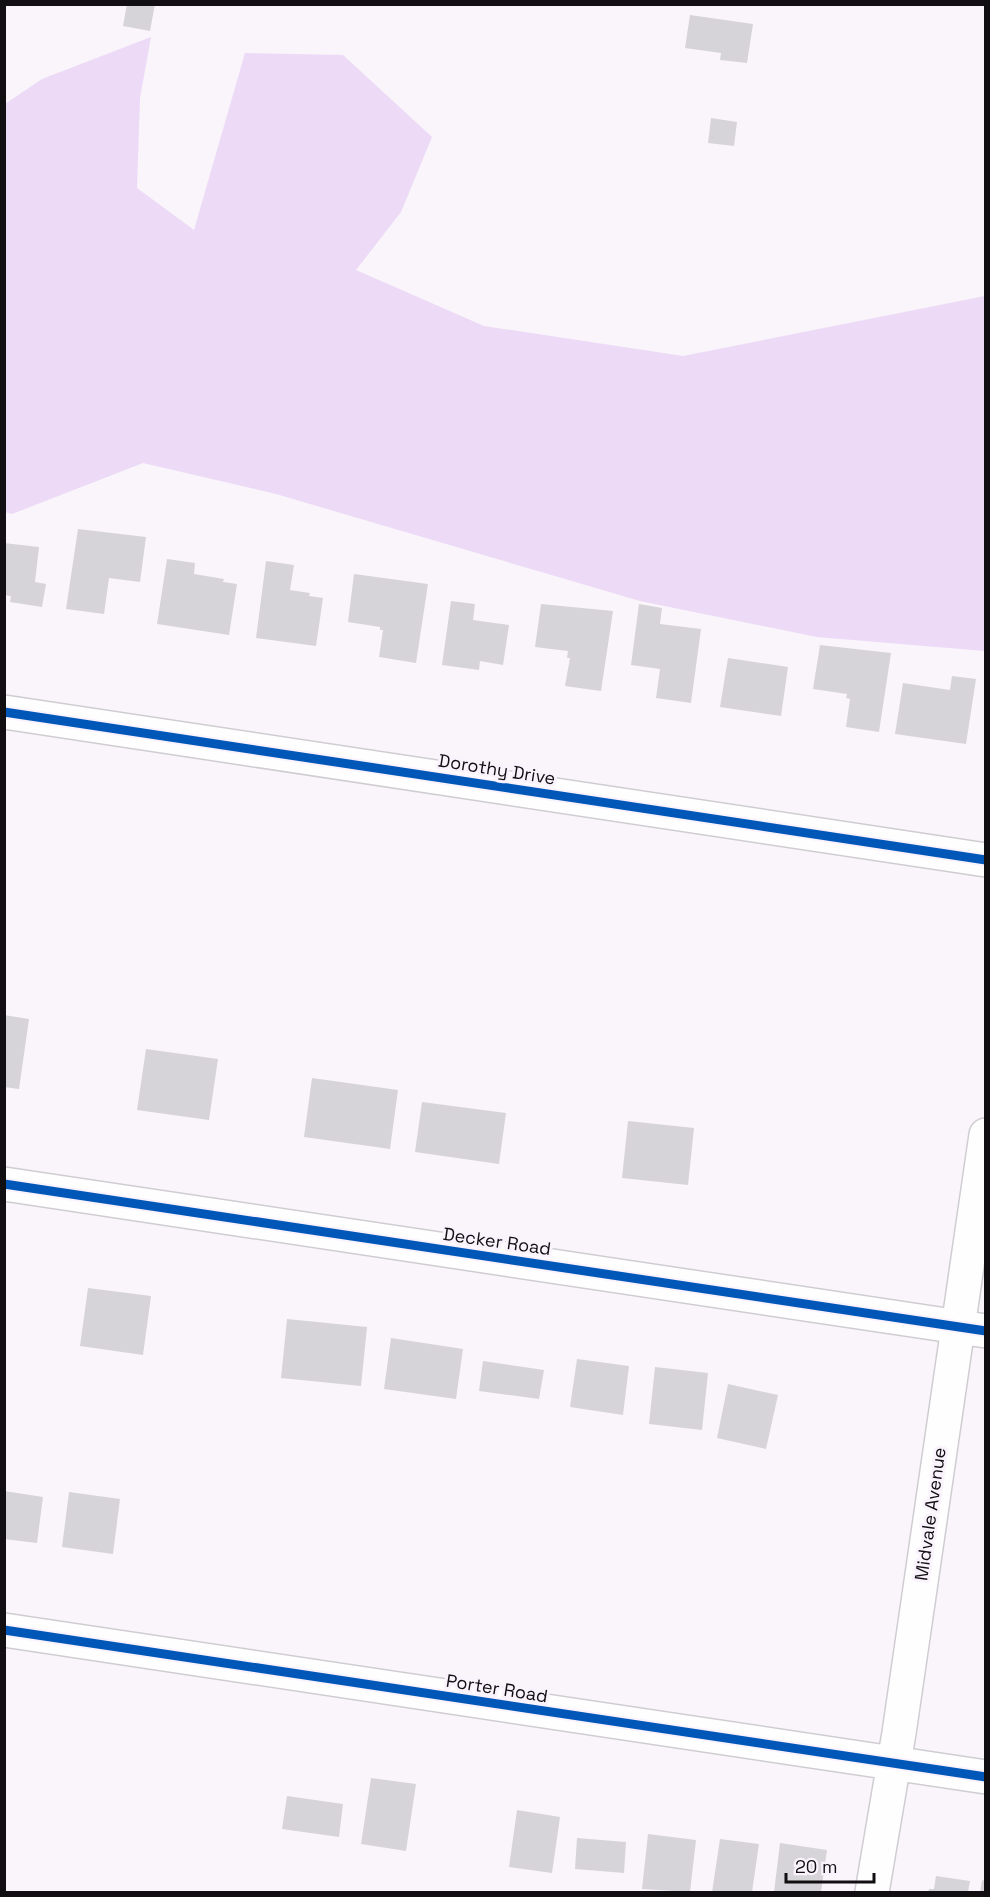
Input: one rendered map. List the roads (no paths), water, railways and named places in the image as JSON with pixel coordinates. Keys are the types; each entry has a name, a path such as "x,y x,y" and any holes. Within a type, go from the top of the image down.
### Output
{"street":[{"name":"Dorothy Drive","path":"4,712 986,860"},
{"name":"Midvale Avenue","path":"872,1893 971,1328 986,1135"},
{"name":"Decker Road","path":"4,1184 971,1328"},
{"name":"Porter Road","path":"4,1630 986,1777"}]}
